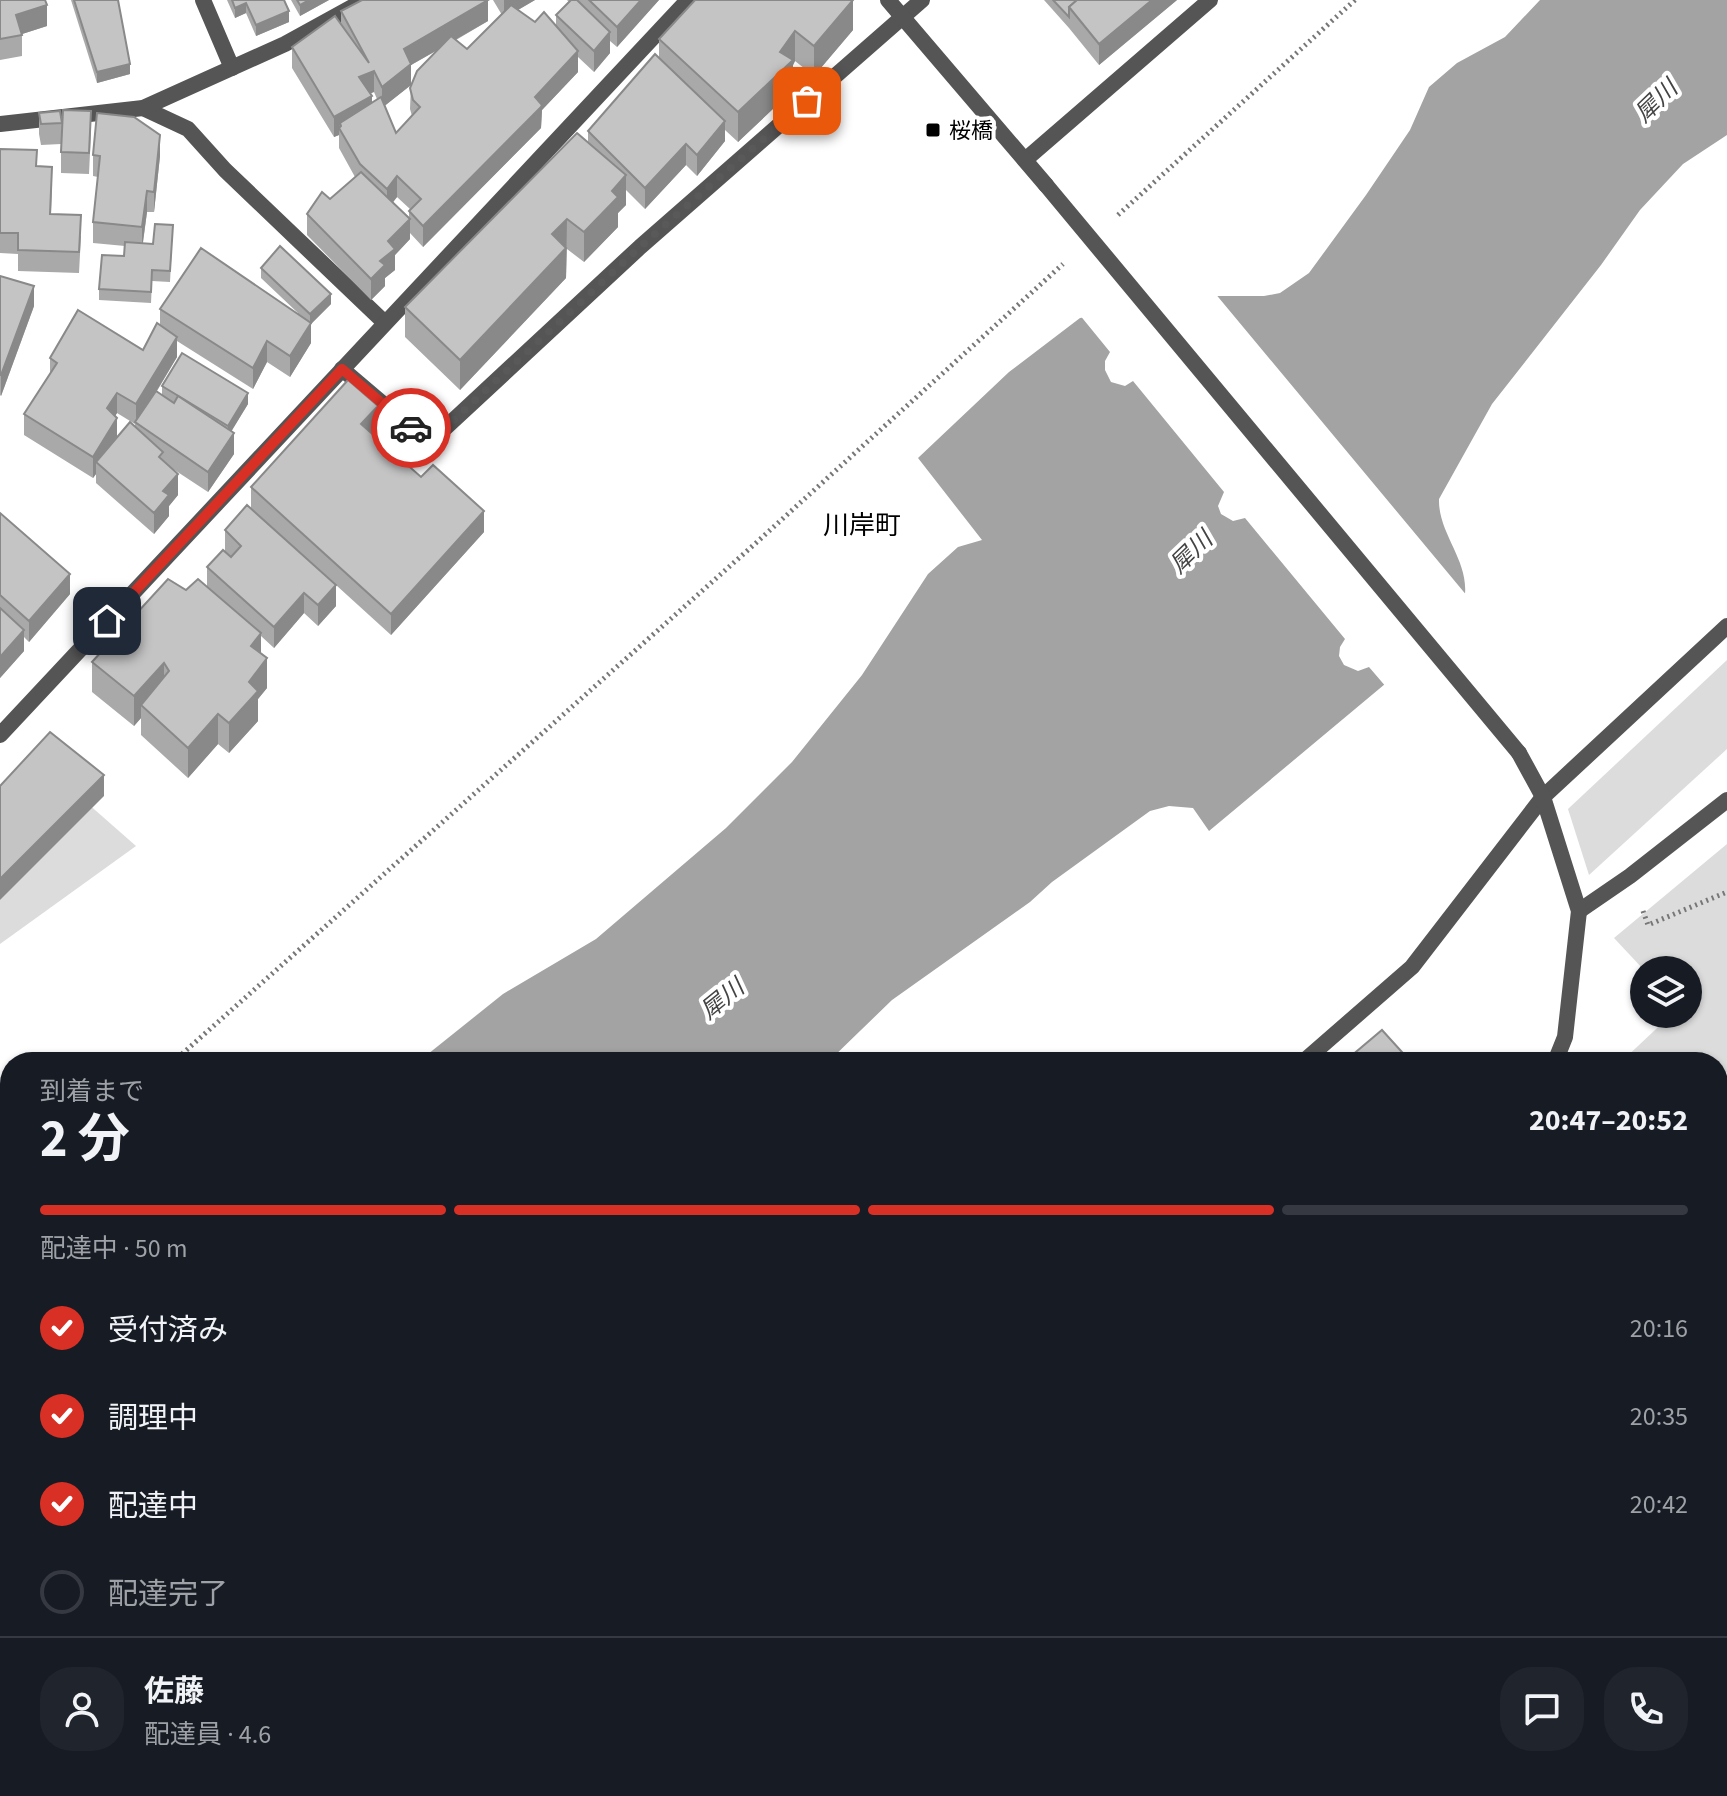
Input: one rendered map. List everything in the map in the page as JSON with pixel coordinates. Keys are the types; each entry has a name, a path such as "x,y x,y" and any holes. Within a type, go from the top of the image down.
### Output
{"street":[{"path":"203,0 232,68"},
{"path":"0,124 143,108 285,44 365,0"},
{"path":"0,735 688,0"},
{"path":"888,0 1519,753 1543,797 1579,911 1565,1037 1559,1052"},
{"path":"342,369 429,443 640,247 922,0"},
{"path":"1025,160 1210,0"},
{"path":"143,108 188,129 225,170 385,323"},
{"path":"1314,1052 1412,967 1543,797 1727,626"},
{"path":"1579,911 1630,876 1727,800"}],"path":[{"path":"1109,223 1355,0"},
{"path":"184,1052 745,553 1074,255"},
{"path":"1630,876 1648,925 1727,892"}],"shaded area":[{"path":"1727,660 1727,749 1589,875 1568,809"},
{"path":"37,759 136,846 0,944 0,796"},
{"path":"1727,844 1727,1052 1632,1052 1657,1028 1702,1028 1702,956 1631,956 1614,938"}],"water":[{"name":"犀川","path":"1540,0 1727,0 1727,135 1683,164 1640,210 1492,404 1439,499 1443,523 1462,569 1465,594 1385,684 1209,831 1193,808 1169,806 1150,811 1052,882 1030,902 892,1000 838,1052 430,1052 503,994 596,939 726,828 792,762 862,675 928,574 958,547 982,540 918,458 1009,372 1080,318 1218,296 1280,293 1309,273 1366,195 1410,130 1429,87 1457,63 1505,37"}],"pier":[{"path":"1214,292 1468,597 1387,688 1369,667 1358,671 1344,665 1339,656 1345,639 1245,518 1233,521 1221,514 1218,506 1224,492 1133,381 1125,386 1111,382 1105,370 1105,361 1110,352 1079,314"}],"building":[{"path":"0,0 45,0 47,5 16,15 22,35 0,39"},
{"path":"74,0 118,0 130,64 97,72"},
{"path":"232,0 284,0 289,11 256,25 246,3 235,8"},
{"path":"362,0 488,0 404,49 411,64 382,87 374,71 359,77 372,96 334,117 292,47 335,16 369,63 341,11"},
{"path":"571,0 577,0 610,32 594,51 556,15"},
{"path":"589,0 641,0 617,27"},
{"path":"695,0 853,0 814,46 795,31 780,52 793,60 738,112 659,39"},
{"path":"1053,0 1077,0 1069,7 1069,17"},
{"path":"1077,0 1152,0 1099,44 1069,7"},
{"path":"511,5 535,22 544,12 578,51 535,97 541,107 423,226 409,211 421,199 397,176 387,189 360,164 339,128 340,123 381,97 396,133 420,107 413,100 410,88 417,71 451,36 467,49"},
{"path":"655,54 725,121 697,155 686,144 645,188 588,131"},
{"path":"63,110 91,111 89,153 61,152"},
{"path":"60,111 62,123 41,124 39,113"},
{"path":"97,113 134,117 160,135 154,192 147,191 142,227 93,222 100,156 93,155"},
{"path":"577,133 626,175 612,191 618,197 584,232 567,219 552,234 566,248 460,360 405,307"},
{"path":"0,149 37,150 36,166 52,167 50,214 81,215 79,252 18,250 18,233 0,233"},
{"path":"361,172 410,219 388,241 395,249 380,261 385,265 371,279 307,214 322,192 330,199"},
{"path":"155,224 173,225 170,271 152,270 151,292 99,289 102,255 124,256 125,242 153,244"},
{"path":"280,246 331,294 310,314 261,268"},
{"path":"201,248 311,323 290,356 267,341 253,368 160,309"},
{"path":"0,276 34,286 1,375 0,375"},
{"path":"78,310 143,350 157,323 177,337 136,404 117,393 107,408 117,418 93,457 24,414 57,363 50,358"},
{"path":"182,353 248,393 228,426 162,386"},
{"path":"348,380 378,406 361,424 421,477 433,465 484,511 391,614 251,487"},
{"path":"156,391 174,403 178,396 234,433 208,472 135,422"},
{"path":"130,422 163,452 159,457 178,474 163,491 169,495 154,513 96,462"},
{"path":"247,505 336,585 318,605 304,593 274,627 207,567 223,550 231,557 241,546 225,530"},
{"path":"0,513 70,574 29,621 0,595"},
{"path":"168,579 186,590 198,579 261,633 251,646 267,658 249,682 258,691 229,723 218,714 188,748 141,705 169,671 164,663 134,696 92,662"},
{"path":"0,608 24,630 0,657"},
{"path":"50,732 104,775 0,879 0,786"},
{"path":"1382,1030 1402,1052 1356,1052"}],"way so far":[{"path":"411,428 429,443 640,247 807,101"}],"place":[{"name":"桜橋","path":"933,130"}],"district":[{"name":"川岸町","path":"862,525"}],"route":[{"path":"107,621 342,369 411,428"}]}
